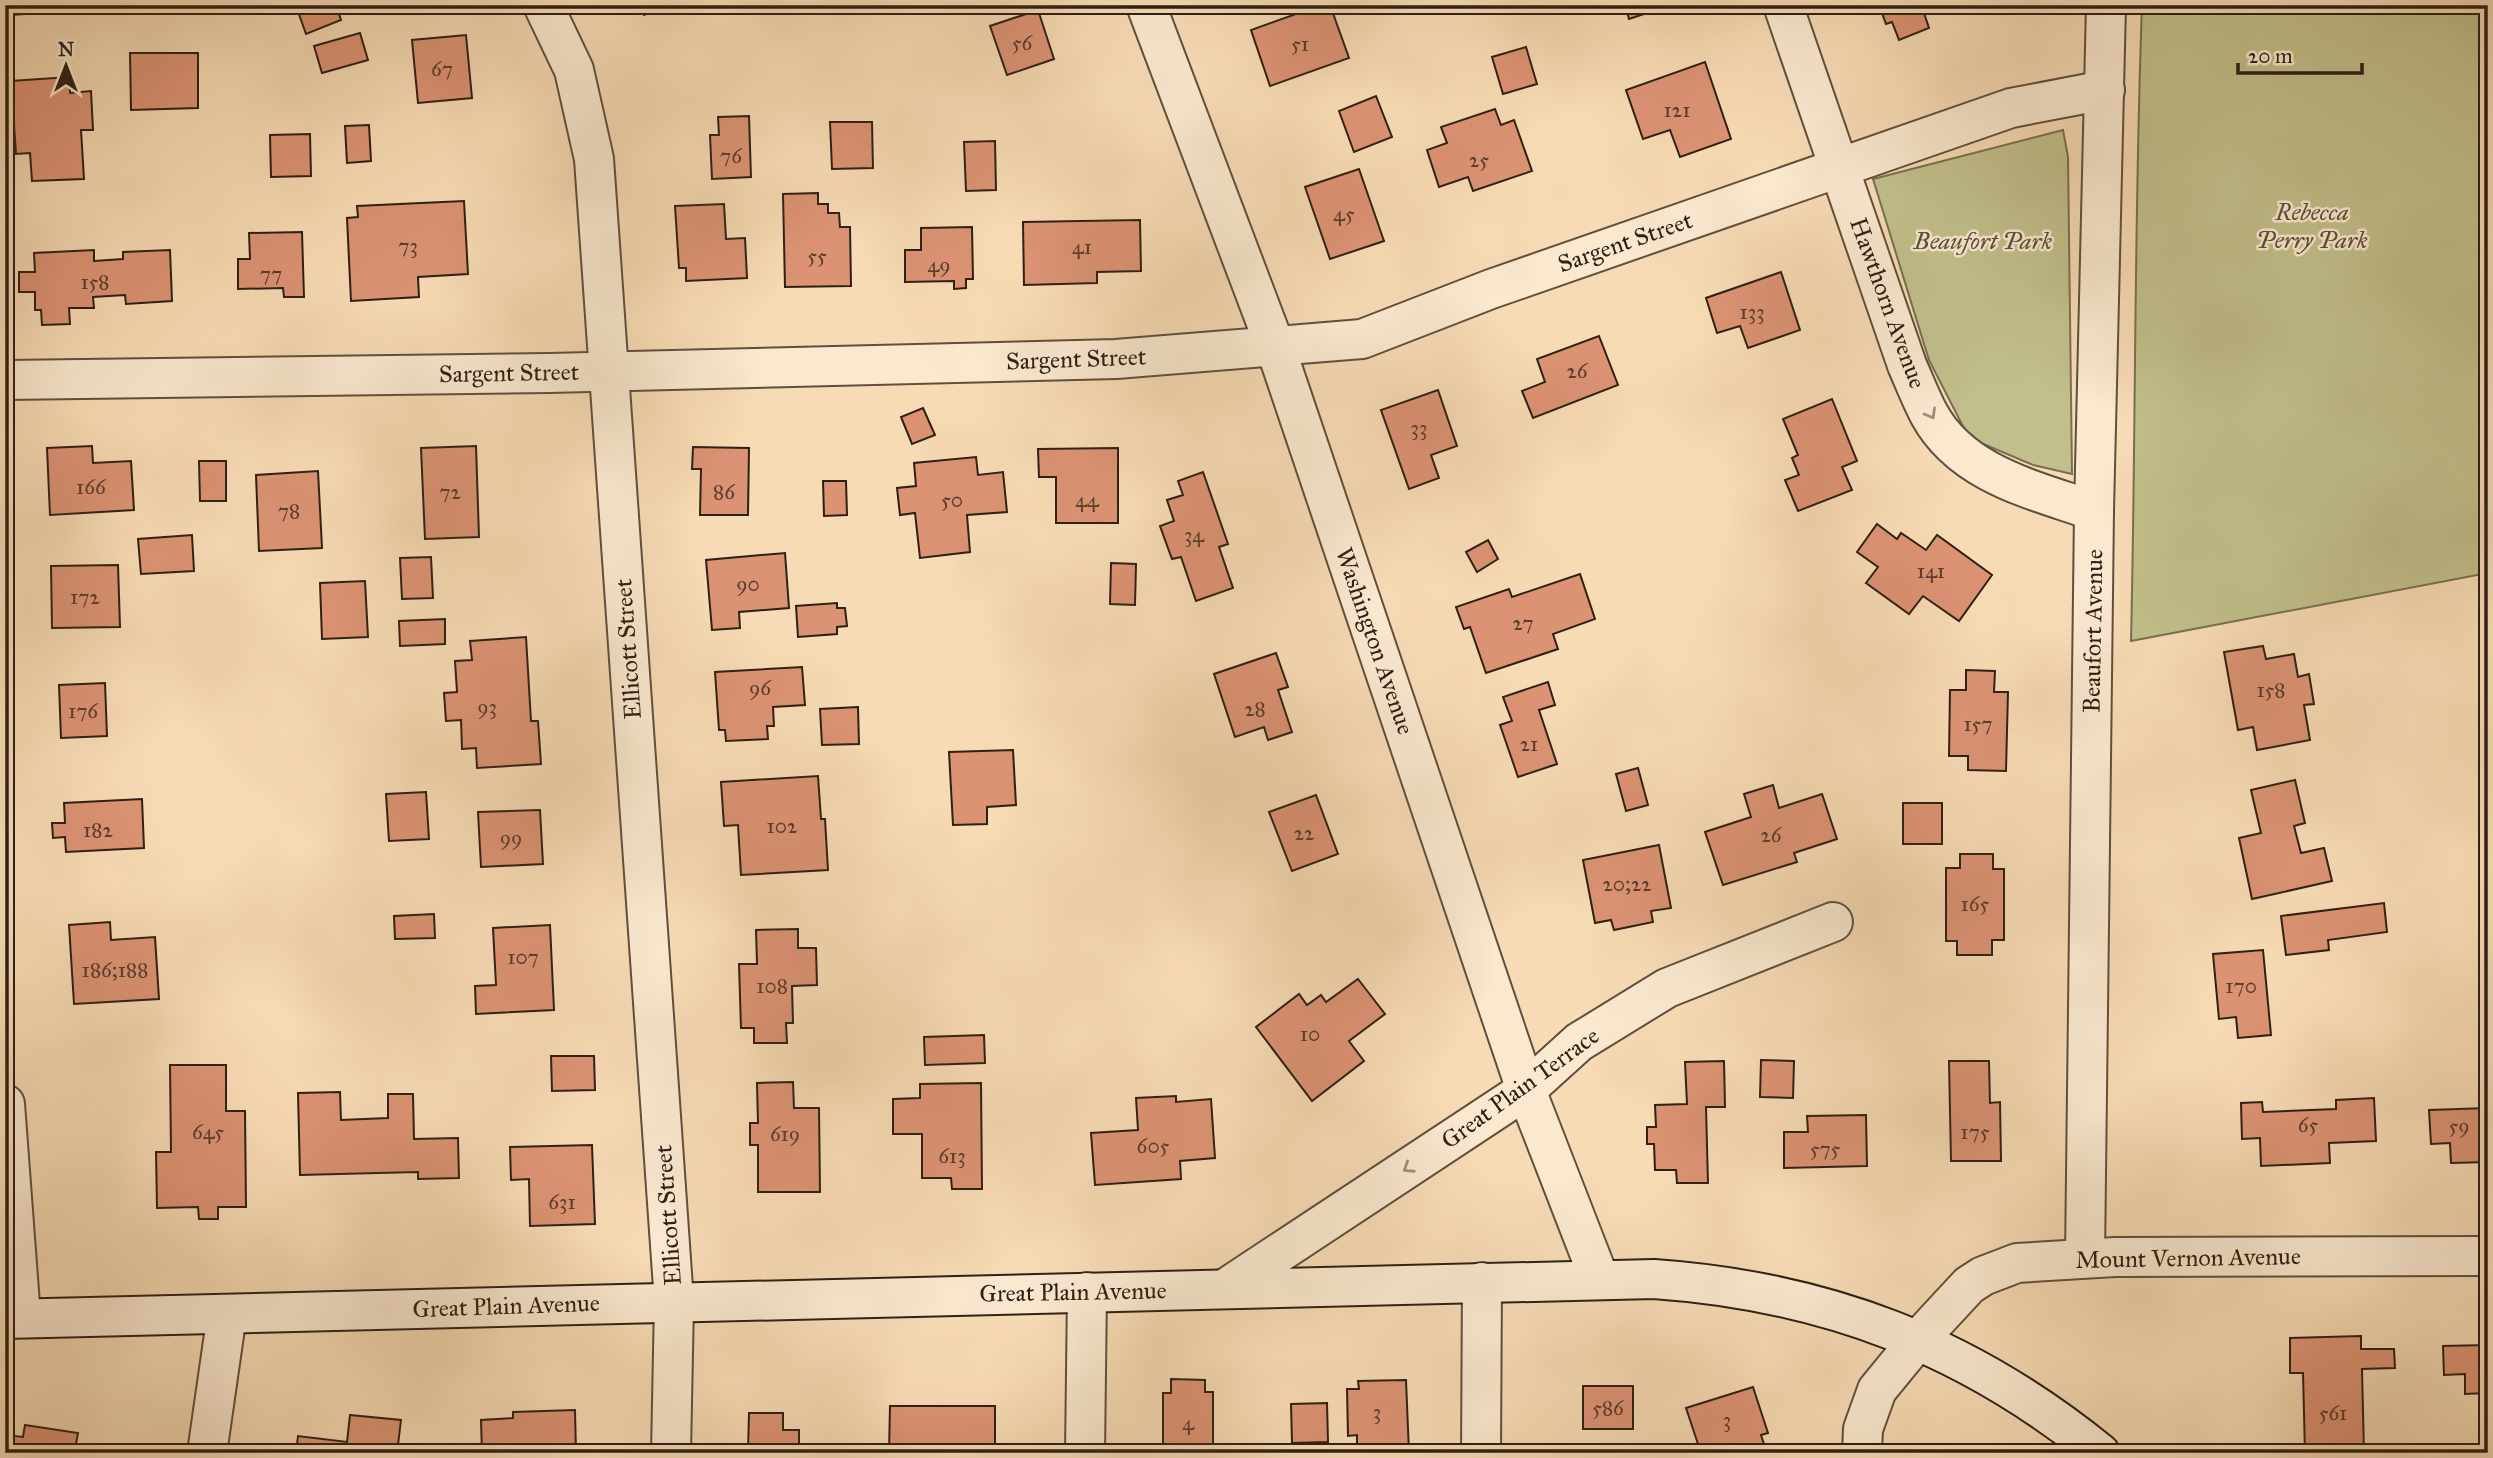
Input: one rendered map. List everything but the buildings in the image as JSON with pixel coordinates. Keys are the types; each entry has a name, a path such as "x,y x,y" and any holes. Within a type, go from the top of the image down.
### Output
{"street":[{"name":"Ellicott Street","path":"543,5 574,70 594,159 674,1302 671,1453"},
{"name":"Washington Avenue","path":"1146,5 1275,346 1527,1090 1599,1278"},
{"name":"Hawthorn Avenue","path":"1783,5 1907,365 1930,417 1958,450 1997,477 2094,511"},
{"name":"Beaufort Avenue","path":"2085,1258 2094,511 2106,5"},
{"name":"Sargent Street","path":"5,380 608,371 1116,359 1362,339 1491,289 2011,108 2105,90"},
{"name":"Great Plain Terrace","path":"1226,1288 1527,1090 1579,1042 1667,988 1833,922"},
{"path":"5,1104 13,1319"},
{"name":"Mount Vernon Avenue","path":"1862,1453 1863,1429 1877,1390 1950,1303 1983,1276 2017,1263 2085,1258 2488,1256"},
{"name":"Great Plain Avenue","path":"13,1319 1599,1278 1704,1283 1759,1291 1840,1310 1918,1340 2014,1390 2100,1453"},
{"path":"1481,1453 1482,1282"},
{"path":"1085,1453 1087,1292"},
{"path":"207,1453 226,1314"}],"green space":[{"name":"Rebecca Perry Park","path":"2142,5 2488,5 2488,573 2131,641"},
{"name":"Beaufort Park","path":"2063,130 2068,157 2072,474 2033,465 1969,438 1929,360 1873,179"}]}
